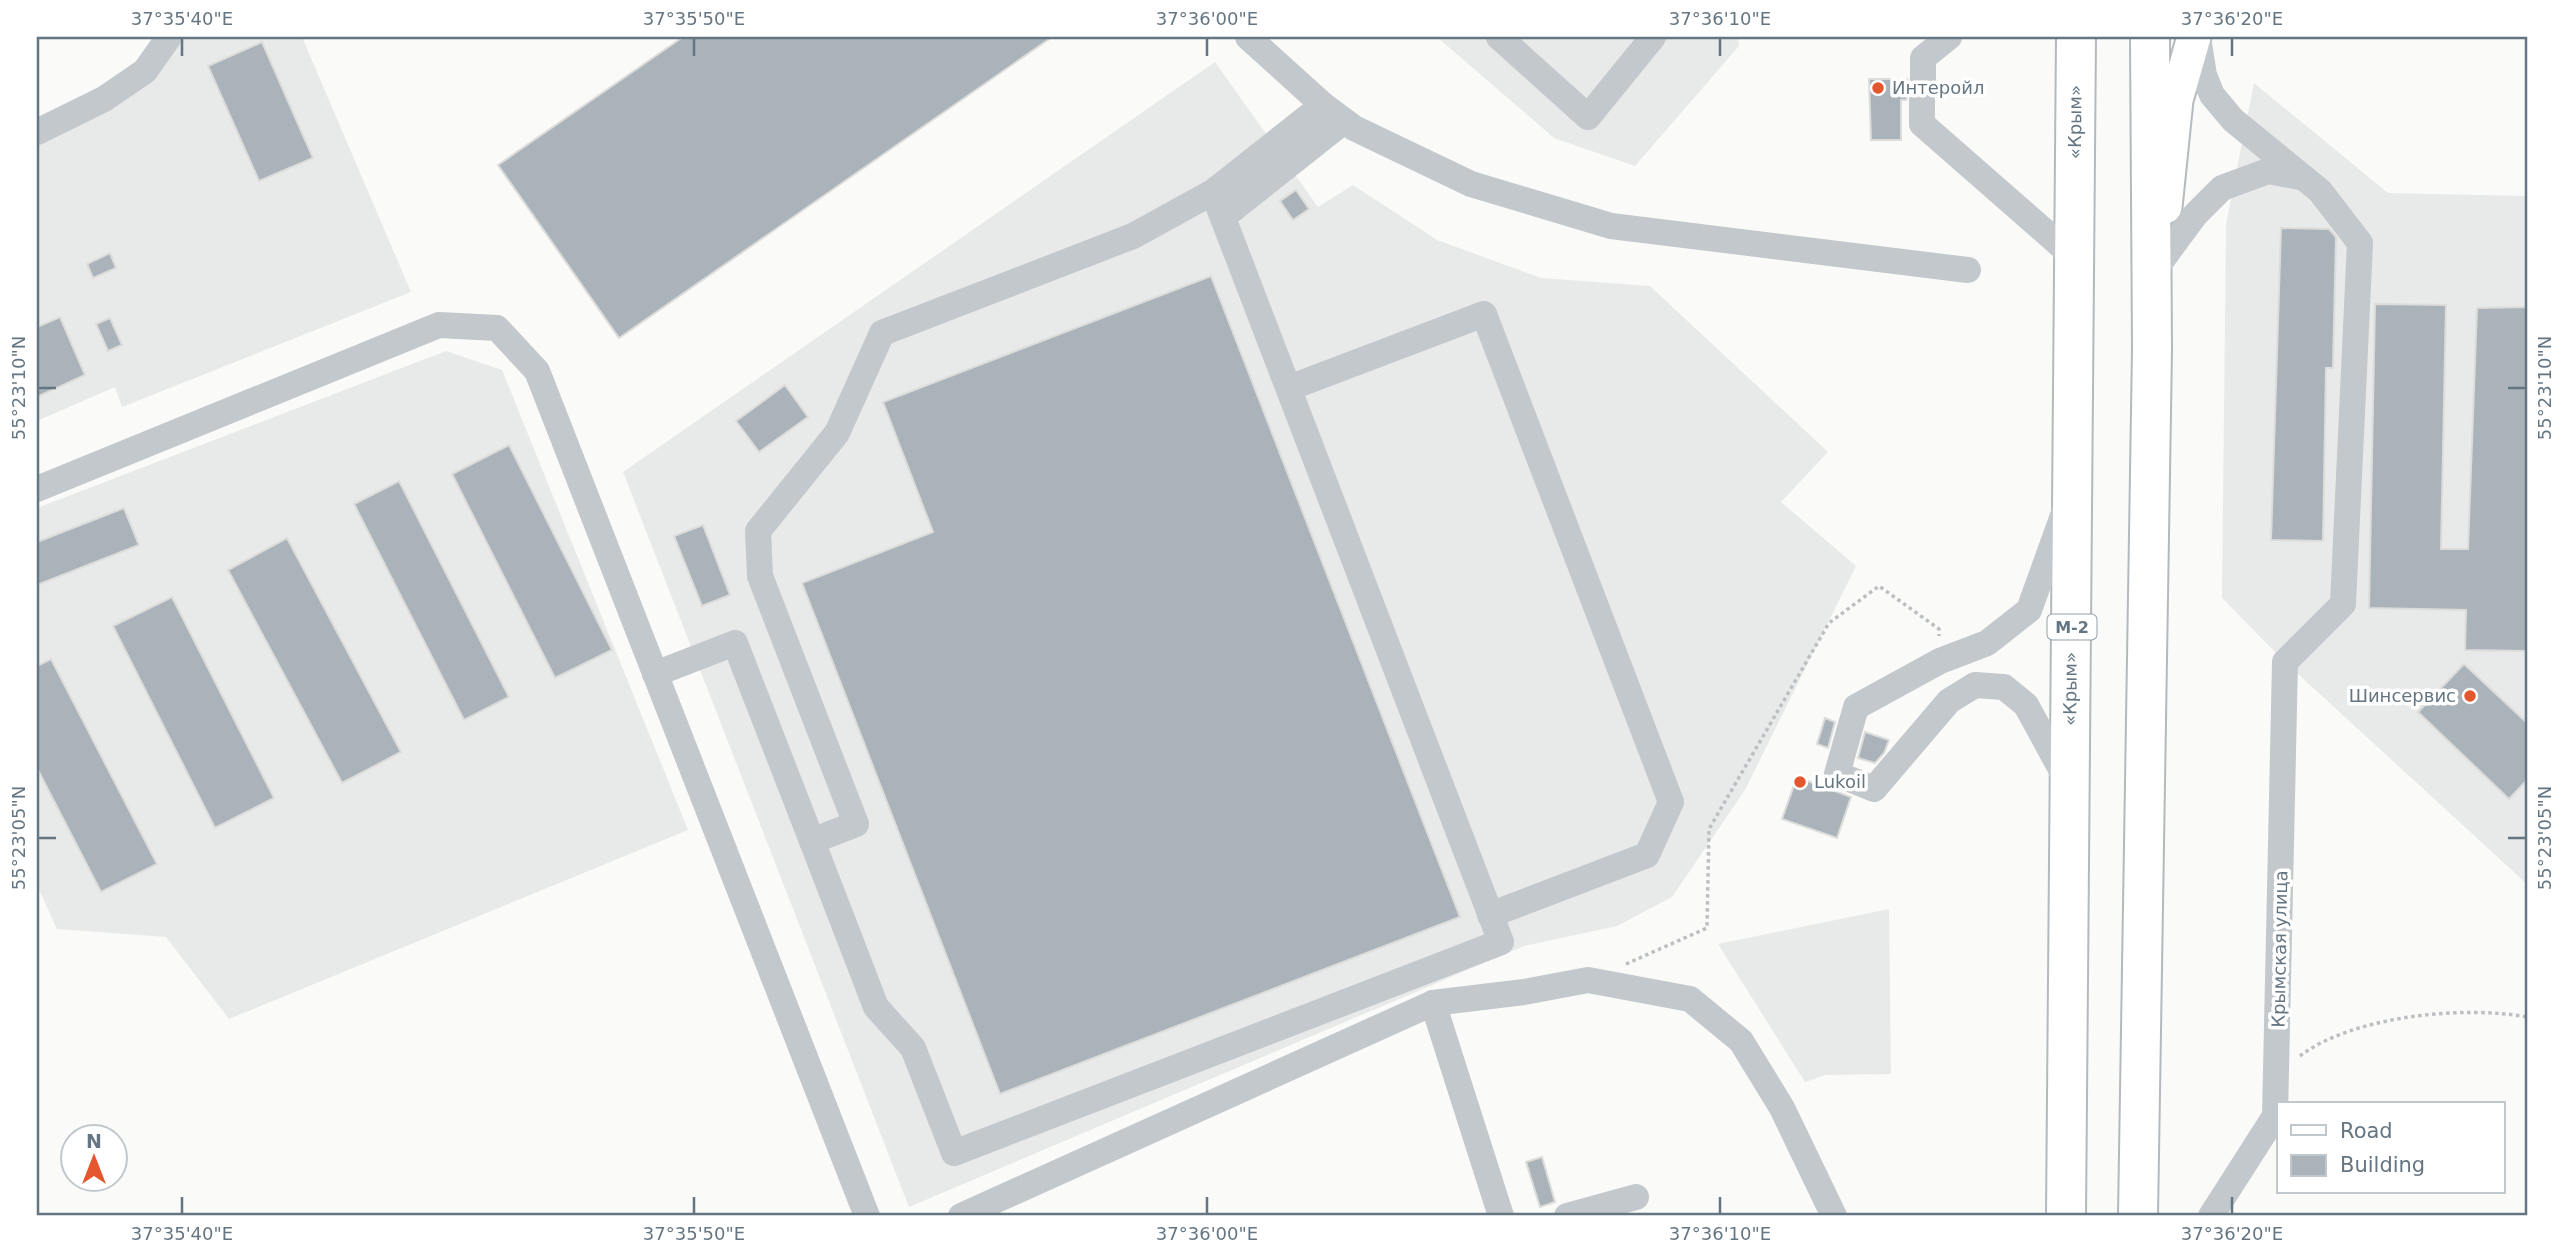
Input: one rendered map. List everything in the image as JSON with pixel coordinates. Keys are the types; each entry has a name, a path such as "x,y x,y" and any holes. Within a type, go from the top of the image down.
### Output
{"highway":[{"name":"«Крым»","path":"2066,1216 2076,37"},
{"path":"2138,1216 2152,349 2150,37"}],"main road":[{"path":"2152,349 2176,100 2196,37"}],"street":[{"path":"37,132 104,99 145,71 169,37"},
{"path":"1248,37 1333,113 1471,184 1611,226 1968,270"},
{"path":"1499,37 1588,117 1653,37"},
{"path":"1949,37 1923,58 1922,124 2075,258"},
{"path":"2196,37 2211,95 2233,120 2304,178"},
{"path":"812,841 856,824 760,576 758,531 837,433 882,333 1133,236 1213,192 1333,113"},
{"path":"1223,216 1333,113"},
{"path":"2159,264 2195,215 2222,188 2268,171 2304,178"},
{"name":"Крымская улица","path":"2211,1216 2275,1116 2285,662 2343,604 2360,243 2320,191 2304,178"},
{"path":"656,674 735,643 876,1007 913,1048 954,1153 1501,942 1213,192"},
{"path":"1289,388 1484,314 1671,802 1647,855 1490,915"},
{"path":"37,489 439,326 497,328 537,371 867,1216"},
{"path":"2071,786 2026,705 2004,687 1975,685 1949,701 1874,789 1837,774 1856,707 1940,661 1987,643 2029,610 2074,485"},
{"path":"961,1216 1433,1003 1524,992 1588,980 1690,999 1741,1041 1782,1108 1834,1216"},
{"path":"1433,1003 1501,1216"},
{"path":"1567,1216 1636,1197"}],"path":[{"path":"1588,980 1707,928 1709,829 1829,623 1879,586 1939,629 1940,661"},
{"path":"2278,1073 2307,1050 2360,1028 2434,1012 2527,1017"}],"shaded area":[{"path":"179,37 302,37 411,292 122,407 115,387 37,421 37,141"},
{"path":"1437,37 1738,37 1739,46 1635,166 1554,138"},
{"path":"1215,62 1318,207 1353,185 1437,240 1541,278 1650,286 1828,452 1781,502 1856,566 1745,790 1672,897 1617,926 1524,946 909,1207 623,472"},
{"path":"2254,83 2388,193 2527,196 2527,884 2285,662 2222,598 2226,224"},
{"path":"446,351 502,370 688,830 229,1019 166,937 57,929 37,885 37,508"},
{"path":"1889,909 1891,1074 1826,1075 1805,1082 1718,944"}],"building":[{"path":"683,37 1052,37 619,338 498,165"},
{"path":"262,42 313,158 259,181 208,66"},
{"path":"1869,79 1907,79 1911,89 1906,100 1901,100 1901,140 1871,140"},
{"path":"1296,190 1309,209 1293,220 1280,201"},
{"path":"2281,228 2329,229 2336,237 2333,368 2326,368 2323,541 2271,540"},
{"path":"110,253 116,268 93,278 87,264"},
{"path":"1211,276 1460,917 1000,1094 802,583 933,532 883,402"},
{"path":"2375,304 2446,305 2441,549 2468,549 2477,308 2527,307 2527,651 2465,650 2466,610 2369,608"},
{"path":"60,317 85,375 37,397 37,327"},
{"path":"110,318 122,345 108,351 96,324"},
{"path":"785,385 808,417 759,452 736,421"},
{"path":"509,445 612,650 555,678 452,474"},
{"path":"399,481 509,697 464,720 354,504"},
{"path":"124,508 139,545 37,585 37,542"},
{"path":"703,525 730,595 702,606 674,536"},
{"path":"287,538 401,752 342,783 228,570"},
{"path":"172,597 274,798 215,828 113,626"},
{"path":"51,659 157,864 101,892 37,768 37,666"},
{"path":"2464,664 2527,723 2527,780 2509,799 2418,712"},
{"path":"1825,718 1835,722 1828,748 1817,744"},
{"path":"1865,732 1889,740 1884,753 1875,763 1858,758"},
{"path":"1797,777 1851,797 1837,838 1782,819"},
{"path":"1542,1157 1555,1202 1540,1207 1526,1162"}],"place":[{"name":"Интеройл","path":"1878,88"},
{"name":"Шинсервис","path":"2470,696"},
{"name":"Lukoil","path":"1800,782"}]}
